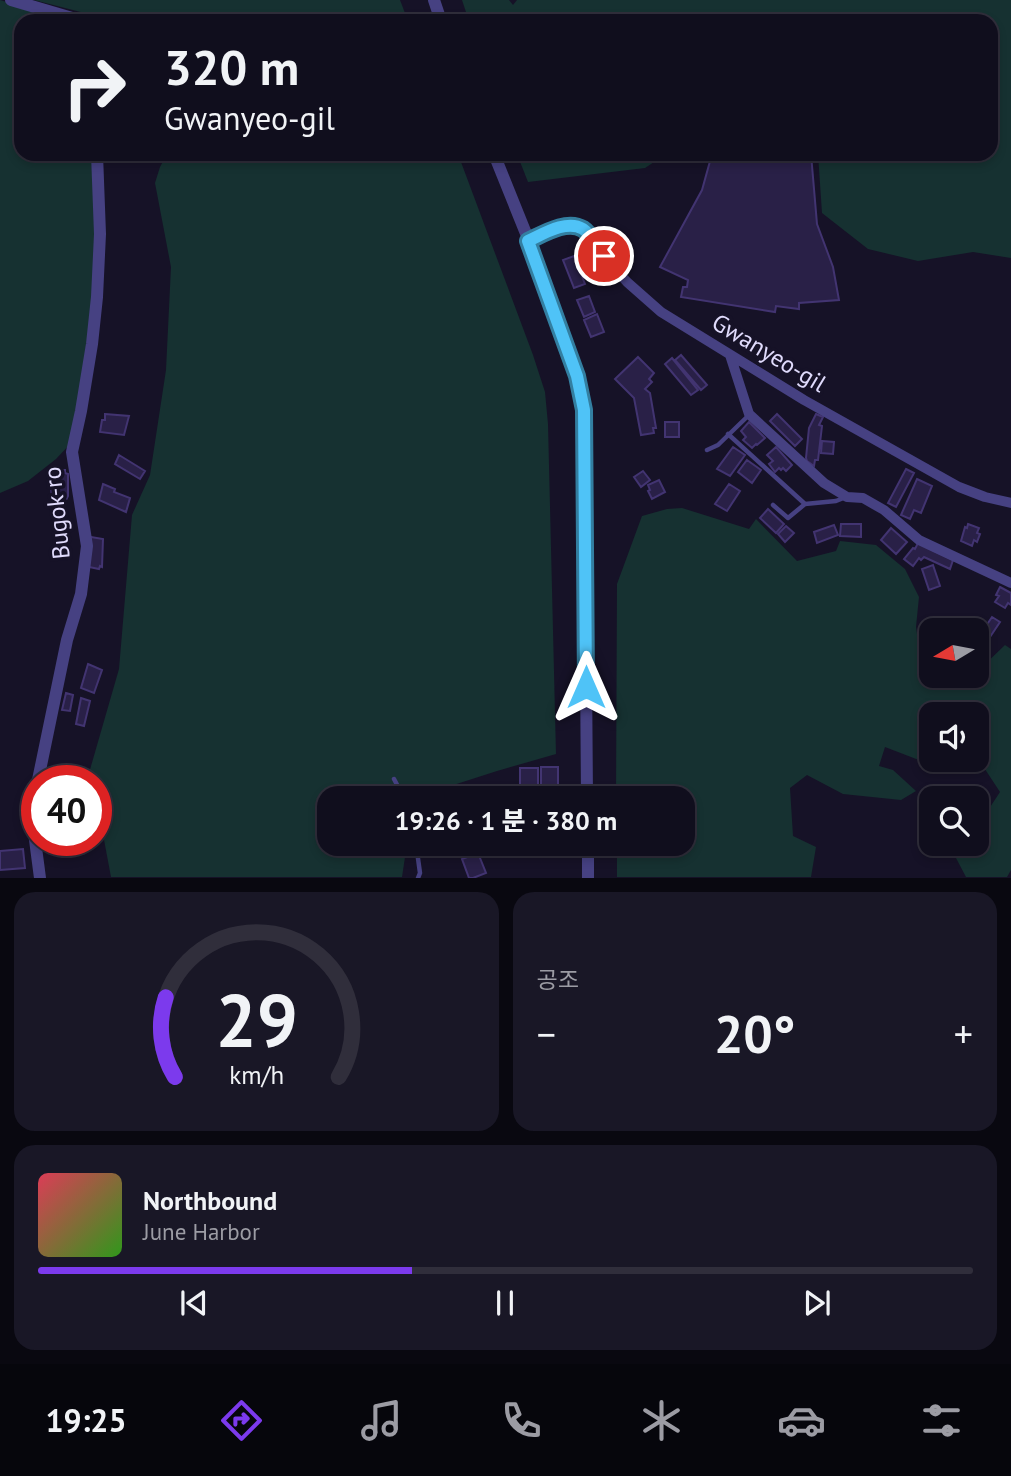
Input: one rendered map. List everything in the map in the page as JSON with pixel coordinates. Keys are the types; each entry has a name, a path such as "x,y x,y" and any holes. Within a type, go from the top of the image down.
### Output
{"street":[{"path":"11,0 59,14"},
{"name":"Bugok-ro","path":"41,765 67,640 82,594 87,546 72,453 92,344 98,288 100,234 97,161"},
{"path":"497,161 577,376 584,410 587,786"},
{"name":"Gwanyeo-gil","path":"528,241 570,225 583,229 628,282 662,312 804,400 959,487 1011,503"},
{"path":"730,355 749,414 824,483 847,497 863,498 884,510 919,540 1011,583"},
{"name":"Bugok-ro","path":"37,856 40,877"},
{"path":"588,856 588,877"}],"lane":[{"path":"707,450 718,445 749,414"},
{"path":"728,434 805,505"},
{"path":"773,505 788,518 805,505 847,497"},
{"path":"394,779 398,786"},
{"path":"417,856 418,877"}],"green space":[{"path":"0,0 45,14 14,14 14,161 96,161 97,178 93,296 73,441 56,459 28,481 0,493"},
{"path":"34,0 400,0 405,14 88,14"},
{"path":"462,0 509,0 513,5 517,0 1011,0 1011,258 973,252 918,261 868,249 822,213 818,161 998,161 998,14 467,14"},
{"path":"163,161 461,161 533,355 545,392 548,424 556,754 450,786 317,786 317,856 405,856 402,877 111,877 107,856 112,856 112,765 91,765 119,669 132,515 150,475 166,370 171,267 155,183"},
{"path":"520,161 656,161 645,168 528,182"},
{"path":"682,508 749,529 756,519 797,561 836,551 840,541 876,545 905,569 919,597 916,627 919,688 989,688 989,660 1005,645 1011,649 1011,870 1007,877 966,877 956,858 989,856 989,809 1000,792 987,772 989,772 989,702 919,702 919,760 885,747 879,766 893,770 916,791 901,800 843,794 807,775 790,788 793,836 816,847 811,877 617,877 617,856 695,856 695,786 616,786 617,584 642,516"}],"building":[{"path":"710,161 812,161 817,224 833,267 839,300 799,303 799,309 776,306 775,312 681,297 688,280 660,267 702,190"},
{"path":"574,256 585,284 574,288 563,260"},
{"path":"589,296 595,312 584,317 577,300"},
{"path":"597,314 604,332 591,337 584,320"},
{"path":"681,355 707,385 701,390 675,360"},
{"path":"638,357 654,373 649,379 652,382 645,389 650,393 656,428 653,428 654,433 641,435 634,398 615,379"},
{"path":"672,358 698,390 691,395 665,364"},
{"path":"105,414 129,416 124,435 100,432"},
{"path":"777,414 802,439 795,446 770,421"},
{"path":"816,414 823,417 819,425 822,426 818,460 815,460 814,466 806,458 809,428"},
{"path":"665,422 679,422 679,437 665,437"},
{"path":"749,422 765,438 752,448 743,440 746,437 741,431"},
{"path":"822,441 834,442 833,454 821,453"},
{"path":"733,447 745,455 730,476 717,469"},
{"path":"776,447 792,465 786,471 779,468 775,472 769,464 773,461 767,455"},
{"path":"119,455 145,471 140,479 115,464"},
{"path":"747,460 761,470 752,483 738,472"},
{"path":"906,469 914,473 896,507 888,503"},
{"path":"61,470 68,474 68,496 62,508 52,507 51,480"},
{"path":"643,471 650,480 641,487 634,477"},
{"path":"917,479 932,486 921,513 914,510 910,519 901,515"},
{"path":"659,480 665,492 652,499 648,485"},
{"path":"103,484 130,498 126,512 99,500"},
{"path":"729,484 740,491 727,511 715,504"},
{"path":"768,509 784,524 776,533 760,518"},
{"path":"841,524 861,524 861,537 840,536"},
{"path":"968,524 979,528 977,542 974,540 972,546 961,541"},
{"path":"834,525 838,535 817,543 814,532"},
{"path":"786,526 794,533 785,542 778,534"},
{"path":"891,528 907,542 896,554 881,540"},
{"path":"91,537 103,539 102,567 99,569 89,567"},
{"path":"918,543 953,560 950,569 924,557 921,560 919,558 913,566 904,559"},
{"path":"933,565 940,586 929,590 922,569"},
{"path":"1000,587 1011,593 1011,605 1008,603 1005,608 995,602"},
{"path":"992,617 1000,622 989,638 989,622"},
{"path":"88,664 102,670 94,693 81,688"},
{"path":"66,693 73,695 70,711 62,710"},
{"path":"81,698 90,701 84,726 76,724"},
{"path":"541,767 558,767 558,786 541,786"},
{"path":"520,768 538,768 538,786 520,786"},
{"path":"21,849 25,868 0,870 0,851"},
{"path":"479,856 486,873 469,878 462,859"}],"route":[{"path":"586,687 584,410 577,376 528,241 570,225 583,229 604,256"}]}
